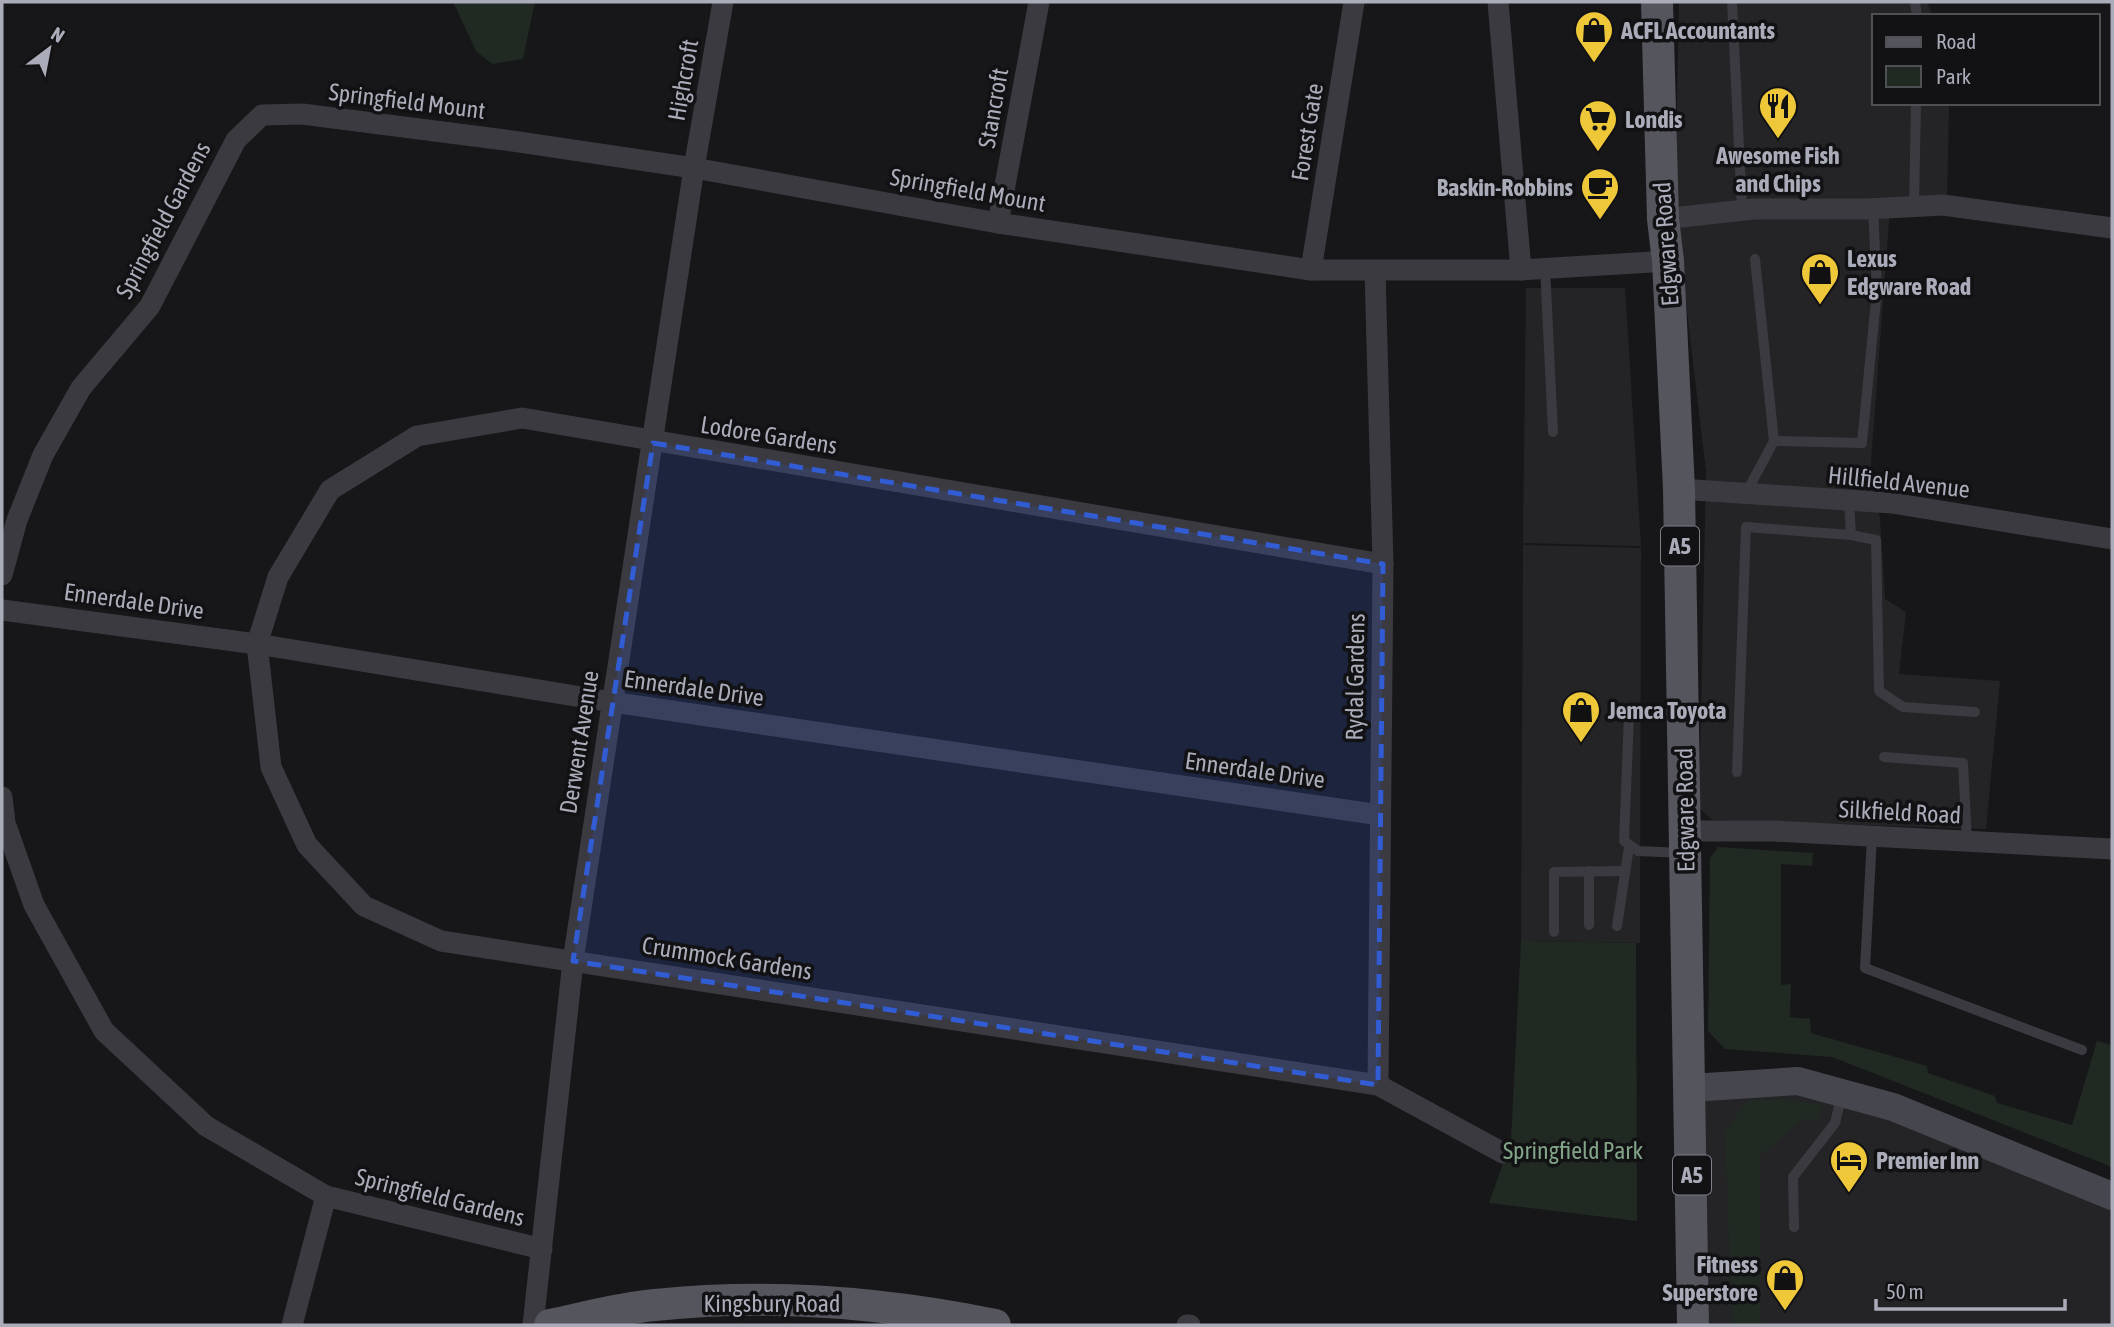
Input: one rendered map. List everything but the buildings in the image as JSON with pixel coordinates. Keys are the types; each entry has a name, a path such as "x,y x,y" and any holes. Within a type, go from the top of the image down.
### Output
{"main road":[{"name":"Edgware Road","path":"1657,2 1663,219 1668,261 1679,489 1693,1325"},
{"name":"Kingsbury Road","path":"550,1325 653,1305 775,1298 914,1308 995,1325"}],"street":[{"name":"Highcroft","path":"694,168 723,2"},
{"name":"Stancroft","path":"998,223 1039,2"},
{"name":"Forest Gate","path":"1311,270 1354,2"},
{"path":"1498,2 1521,270"},
{"name":"Springfield Mount","path":"262,115 303,114 694,168 998,223 1311,270 1521,270 1668,261"},
{"name":"Springfield Gardens","path":"2,575 17,520 43,456 81,388 150,306 236,140 262,115"},
{"name":"Derwent Avenue","path":"533,1325 573,961 694,168"},
{"path":"1663,219 1742,210 1873,209 1943,205 2112,228"},
{"name":"Rydal Gardens","path":"1375,271 1383,564 1378,1085"},
{"name":"Lodore Gardens","path":"257,644 278,577 331,490 417,436 522,418 653,443 1383,564"},
{"name":"Hillfield Avenue","path":"1679,489 1892,503 2112,539"},
{"name":"Ennerdale Drive","path":"2,610 257,644 612,702 1380,815"},
{"name":"Crummock Gardens","path":"257,644 271,767 307,845 364,906 441,941 1378,1085 1503,1153"},
{"name":"Springfield Gardens","path":"2,797 5,823 34,905 104,1031 206,1126 326,1196 542,1249"},
{"name":"Silkfield Road","path":"1685,842 1773,831 2112,849"},
{"path":"1691,1088 1798,1081 1893,1107 2112,1196"},
{"name":"Springfield Gardens","path":"292,1325 326,1196"}],"lane":[{"path":"1732,2 1742,210"},
{"path":"1914,207 1916,105"},
{"path":"1774,441 1862,443 1877,290 1873,209"},
{"path":"1745,495 1774,441 1755,259"},
{"path":"1545,267 1553,432"},
{"path":"1849,501 1851,535"},
{"path":"1737,772 1746,527 1851,535 1876,540 1879,691 1903,708 1975,712"},
{"path":"1682,712 1635,709 1629,715 1624,841 1638,851 1685,842"},
{"path":"1884,757 1963,763 1967,842"},
{"path":"1872,837 1865,968 2082,1050"},
{"path":"1617,926 1629,847"},
{"path":"1589,871 1589,925"},
{"path":"1554,932 1554,872 1625,871"},
{"path":"1794,1227 1793,1177 1835,1123 1843,1094"}],"highlighted area":[{"path":"653,443 1383,564 1378,1085 573,961"}],"shaded area":[{"path":"1679,2 1927,2 1932,14 1872,14 1872,105 1949,105 1947,206 1890,208 1870,475 1880,518 1885,599 1906,612 1899,674 2000,681 1986,829 1712,820 1699,808 1706,472 1681,261 1676,158"},
{"path":"1526,288 1625,288 1641,546 1523,543"},
{"path":"1523,545 1641,548 1640,943 1521,941"},
{"path":"1796,1081 2112,1196 2112,1325 1692,1325 1691,1088"}],"green space":[{"path":"453,2 535,2 523,59 492,64 476,51"},
{"path":"1718,847 1813,853 1812,866 1781,864 1781,985 1791,984 1790,1017 1810,1019 1811,1033 1927,1066 1928,1073 1995,1096 1997,1103 2072,1125 2097,1041 2112,1045 2112,1167 1832,1057 1725,1049 1708,1031 1710,858"},
{"name":"Springfield Park","path":"1521,941 1636,943 1637,1221 1489,1203 1511,1140"},
{"path":"1779,1099 1821,1104 1819,1120 1804,1119 1760,1156 1761,1325 1732,1325 1725,1132 1748,1100"}],"place":[{"name":"ACFL Accountants","path":"1594,64"},
{"name":"Awesome Fish and Chips","path":"1778,140"},
{"name":"Londis","path":"1598,153"},
{"name":"Baskin-Robbins","path":"1600,221"},
{"name":"Lexus Edgware Road","path":"1820,306"},
{"name":"Jemca Toyota","path":"1581,744"},
{"name":"Premier Inn","path":"1849,1194"},
{"name":"Fitness Superstore","path":"1785,1312"}]}
